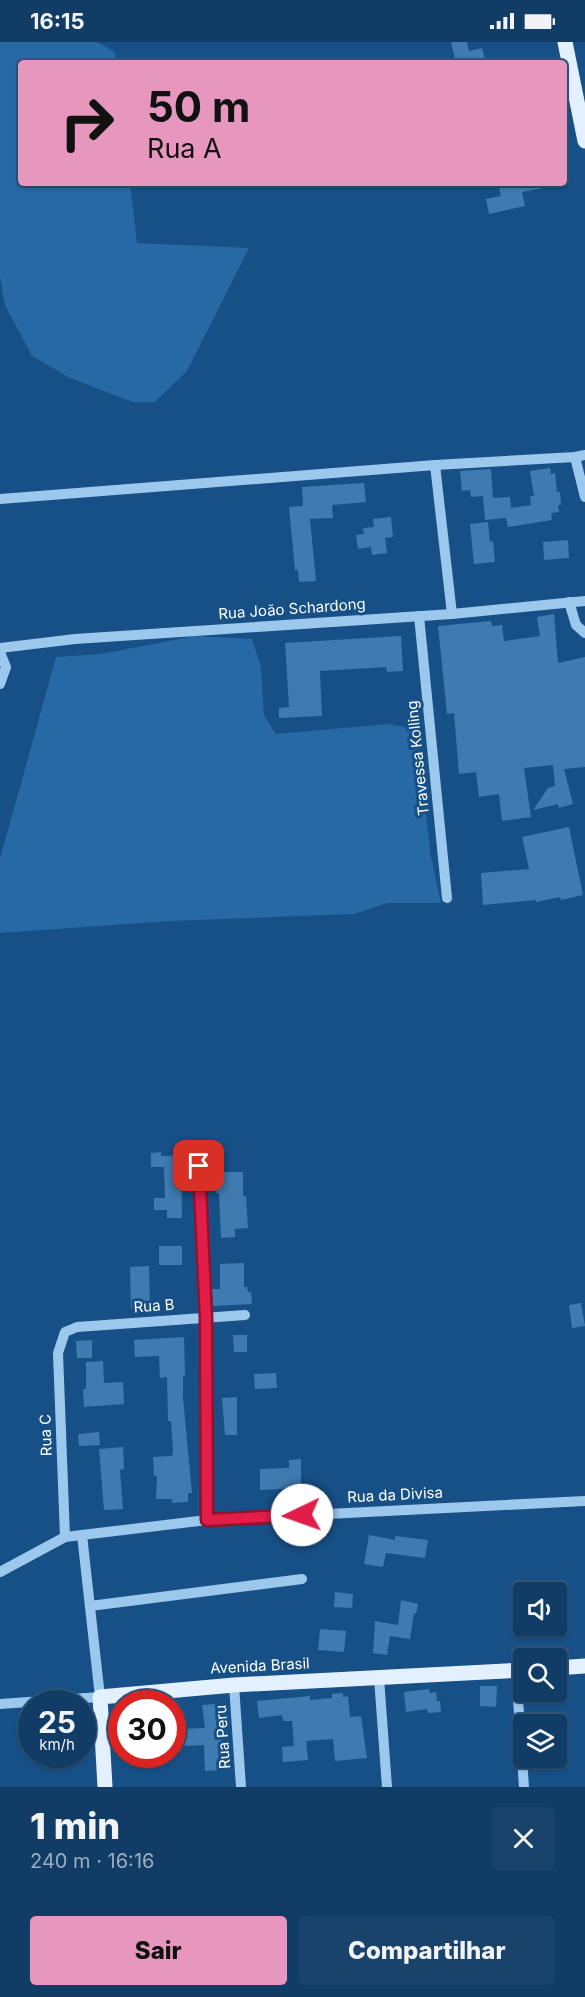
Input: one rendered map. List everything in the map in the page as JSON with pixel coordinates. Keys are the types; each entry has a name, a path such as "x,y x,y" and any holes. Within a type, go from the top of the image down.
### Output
{"main road":[{"path":"565,42 585,141"},
{"path":"567,1667 585,1666"},
{"name":"Avenida Brasil","path":"100,1696 234,1685 513,1670"},
{"path":"100,1696 105,1787"}],"street":[{"path":"0,500 435,465 580,456 585,497"},
{"path":"435,465 452,614"},
{"name":"Rua João Schardong","path":"0,650 75,639 452,614 585,601"},
{"path":"568,602 576,625 585,633"},
{"name":"Travessa Kolling","path":"419,616 447,898"},
{"path":"0,650 6,667 0,684"},
{"path":"199,1166 206,1318 207,1520"},
{"name":"Rua B","path":"65,1332 77,1327 245,1315"},
{"name":"Rua C","path":"65,1332 58,1353 65,1538"},
{"name":"Rua da Divisa","path":"0,1572 65,1538 82,1535 207,1520 585,1501"},
{"path":"82,1535 100,1696"},
{"path":"90,1606 303,1579"},
{"path":"379,1678 387,1787"},
{"name":"Rua Peru","path":"234,1685 242,1787"},
{"name":"Avenida Brasil","path":"0,1704 100,1696"},
{"path":"521,1702 524,1787"}],"shaded area":[{"path":"0,42 97,42 115,52 116,60 18,60 18,186 130,186 137,243 249,248 187,371 155,402 133,402 70,378 32,356 5,305 0,277"},
{"path":"195,636 252,639 261,667 264,716 276,734 388,724 416,729 431,857 441,903 388,903 354,914 170,921 0,933 0,859 56,657 101,654"}],"building":[{"path":"451,42 467,42 469,51 482,48 485,60 455,60"},
{"path":"544,186 544,188 522,192 525,206 489,214 486,199 501,196 499,187"},
{"path":"550,468 551,474 555,473 561,505 558,505 559,512 551,513 552,520 508,527 506,518 485,520 483,496 471,497 470,490 462,491 460,471 491,469 493,498 510,497 511,508 531,505 530,496 534,496 530,471"},
{"path":"364,483 366,502 332,505 333,518 310,519 316,581 299,582 298,570 295,570 289,507 303,506 302,487"},
{"path":"391,517 393,537 385,538 387,553 372,555 371,547 358,549 356,535 364,534 363,528 374,527 373,519"},
{"path":"488,522 495,562 474,564 470,524"},
{"path":"568,540 569,558 544,560 543,542"},
{"path":"554,614 558,663 585,657 585,767 564,769 573,804 559,808 558,804 533,810 548,788 555,786 553,765 524,768 531,817 502,821 499,794 479,797 476,772 459,774 454,713 447,714 438,626 491,621 492,626 502,625 504,641 540,636 537,617"},
{"path":"401,636 403,671 387,672 386,667 320,671 322,716 279,718 279,708 289,707 285,643"},
{"path":"569,827 583,895 561,900 560,897 536,902 536,900 483,905 481,873 529,869 522,837"},
{"path":"161,1152 161,1156 181,1155 182,1218 167,1218 167,1210 154,1210 154,1198 165,1198 164,1167 151,1167 151,1153"},
{"path":"216,1172 243,1172 243,1196 246,1196 248,1228 235,1229 235,1237 221,1238"},
{"path":"159,1246 182,1246 182,1265 159,1265"},
{"path":"244,1263 244,1287 251,1292 252,1304 213,1306 212,1289 220,1289 220,1264"},
{"path":"149,1266 150,1308 131,1309 130,1267"},
{"path":"581,1303 585,1326 572,1328 569,1305"},
{"path":"233,1335 247,1335 247,1352 234,1352"},
{"path":"184,1337 183,1398 192,1493 188,1493 188,1502 172,1503 172,1499 156,1499 157,1476 154,1476 153,1457 172,1456 173,1451 171,1421 168,1421 167,1377 160,1378 159,1356 135,1357 134,1340"},
{"path":"92,1340 92,1358 77,1358 76,1341"},
{"path":"103,1361 104,1383 123,1382 124,1404 84,1407 86,1362"},
{"path":"276,1373 277,1388 255,1389 254,1374"},
{"path":"237,1397 237,1435 225,1435 222,1398"},
{"path":"99,1432 100,1445 79,1446 78,1434"},
{"path":"123,1447 124,1469 120,1470 123,1509 104,1510 99,1449"},
{"path":"301,1459 301,1488 260,1490 260,1469 289,1468 289,1460"},
{"path":"369,1535 395,1540 395,1536 428,1540 425,1558 386,1553 383,1567 364,1564"},
{"path":"335,1592 353,1594 352,1608 334,1607"},
{"path":"401,1600 418,1604 416,1614 414,1613 410,1639 390,1636 387,1655 373,1653 375,1621 398,1625"},
{"path":"320,1629 346,1631 344,1652 318,1650"},
{"path":"480,1686 497,1686 496,1707 480,1706"},
{"path":"429,1689 430,1693 436,1692 441,1712 428,1713 427,1709 406,1712 404,1692"},
{"path":"343,1693 343,1697 348,1696 350,1717 361,1716 367,1758 335,1761 333,1739 306,1741 308,1760 283,1762 282,1747 294,1746 292,1721 283,1721 282,1715 259,1718 257,1701 310,1696 310,1700 332,1698 332,1694"},
{"path":"216,1704 219,1727 221,1727 225,1770 205,1771 204,1745 186,1746 186,1729 205,1728 202,1705"}],"route":[{"path":"199,1166 206,1318 207,1520 302,1515"}]}
